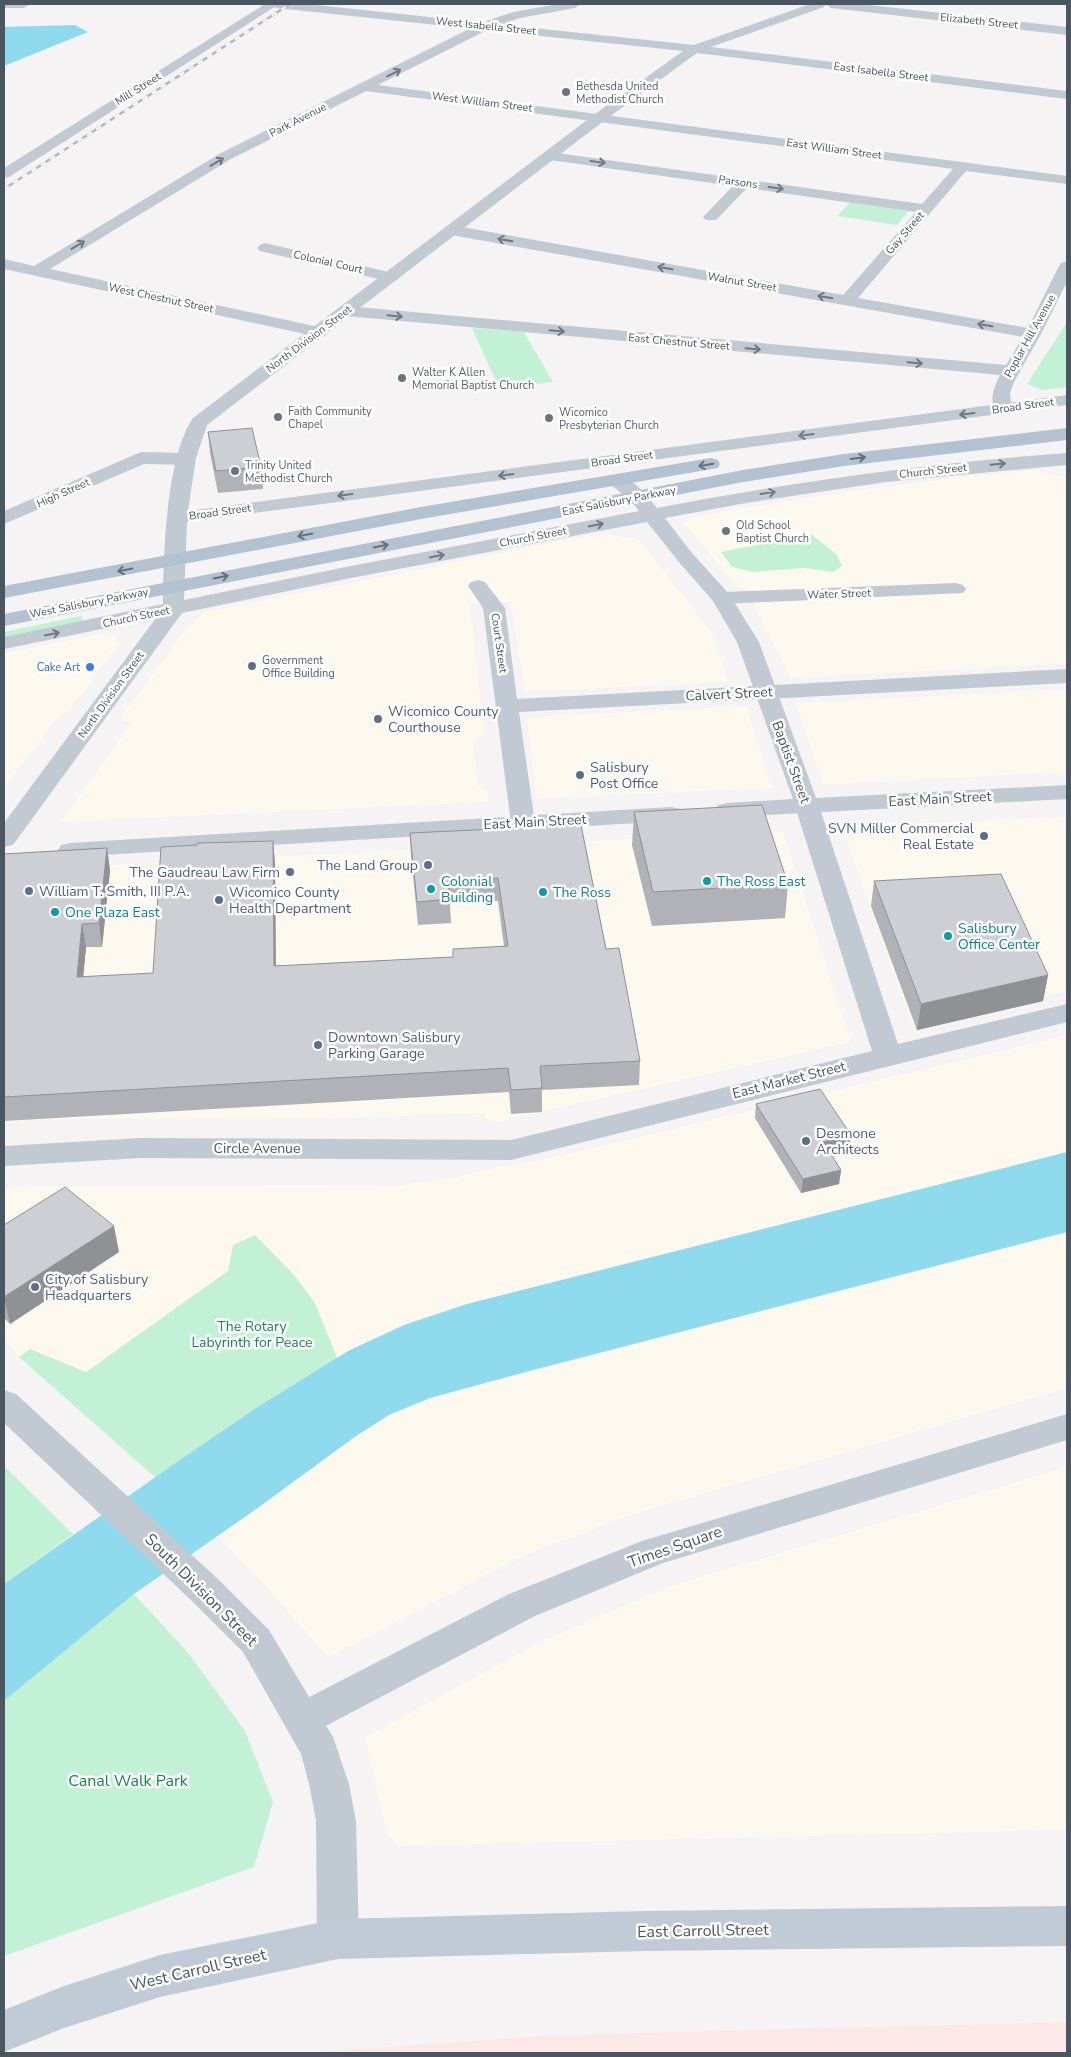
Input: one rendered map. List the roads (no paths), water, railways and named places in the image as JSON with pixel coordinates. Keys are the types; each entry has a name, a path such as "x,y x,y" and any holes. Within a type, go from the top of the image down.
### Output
{"main road":[{"name":"East Salisbury Parkway","path":"173,561 421,513 755,457 949,433 1067,423"},
{"name":"East Salisbury Parkway","path":"174,586 743,476 844,460 1067,434"},
{"path":"421,513 628,460 668,453"},
{"name":"West Salisbury Parkway","path":"4,592 173,561"},
{"name":"West Salisbury Parkway","path":"4,620 174,586"},
{"name":"East Carroll Street","path":"338,1939 646,1931 1067,1926"},
{"name":"West Carroll Street","path":"4,2030 64,2007 160,1976 338,1939"}],"street":[{"path":"4,4 24,4"},
{"name":"West Isabella Street","path":"275,4 695,49"},
{"name":"Mill Street","path":"4,174 275,4"},
{"name":"Park Avenue","path":"36,271 226,156 485,26 512,10 575,4"},
{"name":"North Division Street","path":"10,849 174,608 173,561 176,518 186,459 193,432 199,422 600,117 695,49 820,4"},
{"name":"Elizabeth Street","path":"831,4 1067,31"},
{"name":"East Isabella Street","path":"695,49 1067,95"},
{"name":"West William Street","path":"365,87 600,117"},
{"name":"East William Street","path":"600,117 1067,180"},
{"name":"Parsons","path":"550,156 927,209"},
{"name":"Gay Street","path":"847,301 963,166"},
{"path":"711,217 744,183"},
{"name":"Walnut Street","path":"451,230 1033,334"},
{"name":"Colonial Court","path":"265,248 391,276"},
{"name":"West Chestnut Street","path":"4,264 318,332"},
{"name":"Poplar Hill Avenue","path":"1002,409 1002,393 1011,371 1033,334 1067,266"},
{"name":"East Chestnut Street","path":"346,311 1011,371"},
{"name":"Broad Street","path":"176,518 1067,400"},
{"name":"High Street","path":"4,518 141,458 186,459"},
{"name":"Church Street","path":"4,643 174,608 746,497 886,476 1067,459"},
{"name":"Baptist Street","path":"615,480 638,497 651,515 722,598 748,642 807,806 888,1056"},
{"name":"Court Street","path":"478,586 494,608 508,706"},
{"name":"Water Street","path":"722,598 956,589"},
{"name":"Calvert Street","path":"508,706 1067,676"},
{"path":"508,706 523,823"},
{"name":"East Main Street","path":"48,852 699,812 1067,792"},
{"name":"East Market Street","path":"511,1150 1067,1013"},
{"name":"Circle Avenue","path":"4,1156 141,1148 511,1150"},
{"name":"South Division Street","path":"4,1403 206,1591 256,1641 319,1748 336,1821 338,1939"},
{"name":"Times Square","path":"303,1719 522,1605 655,1551 1067,1427"}],"water":[{"path":"75,25 88,32 4,66 4,27"},
{"path":"1067,1152 1067,1232 537,1369 430,1398 389,1415 356,1436 255,1510 134,1594 4,1701 4,1584 256,1408 348,1351 404,1325 467,1304"}],"railway":[{"path":"4,189 290,4"}],"place":[{"name":"Bethesda United Methodist Church","path":"566,92"},
{"name":"Walter K Allen Memorial Baptist Church","path":"402,378"},
{"name":"Faith Community Chapel","path":"278,417"},
{"name":"Wicomico Presbyterian Church","path":"549,418"},
{"name":"Trinity United Methodist Church","path":"235,471"},
{"name":"Old School Baptist Church","path":"726,531"},
{"name":"Government Office Building","path":"252,666"},
{"name":"Cake Art","path":"90,667"},
{"name":"Wicomico County Courthouse","path":"378,719"},
{"name":"Salisbury Post Office","path":"580,775"},
{"name":"SVN Miller Commercial Real Estate","path":"984,836"},
{"name":"The Land Group","path":"428,865"},
{"name":"The Gaudreau Law Firm","path":"290,872"},
{"name":"The Ross East","path":"707,881"},
{"name":"Colonial Building","path":"431,889"},
{"name":"William T. Smith, III P.A.","path":"29,891"},
{"name":"The Ross","path":"543,892"},
{"name":"Wicomico County Health Department","path":"219,900"},
{"name":"One Plaza East","path":"55,912"},
{"name":"Salisbury Office Center","path":"948,936"},
{"name":"Downtown Salisbury Parking Garage","path":"318,1045"},
{"name":"Desmone Architects","path":"806,1141"},
{"name":"City of Salisbury Headquarters","path":"35,1287"}],"park label":[{"name":"The Rotary Labyrinth for Peace","path":"252,1334"},
{"name":"Canal Walk Park","path":"128,1781"}]}
